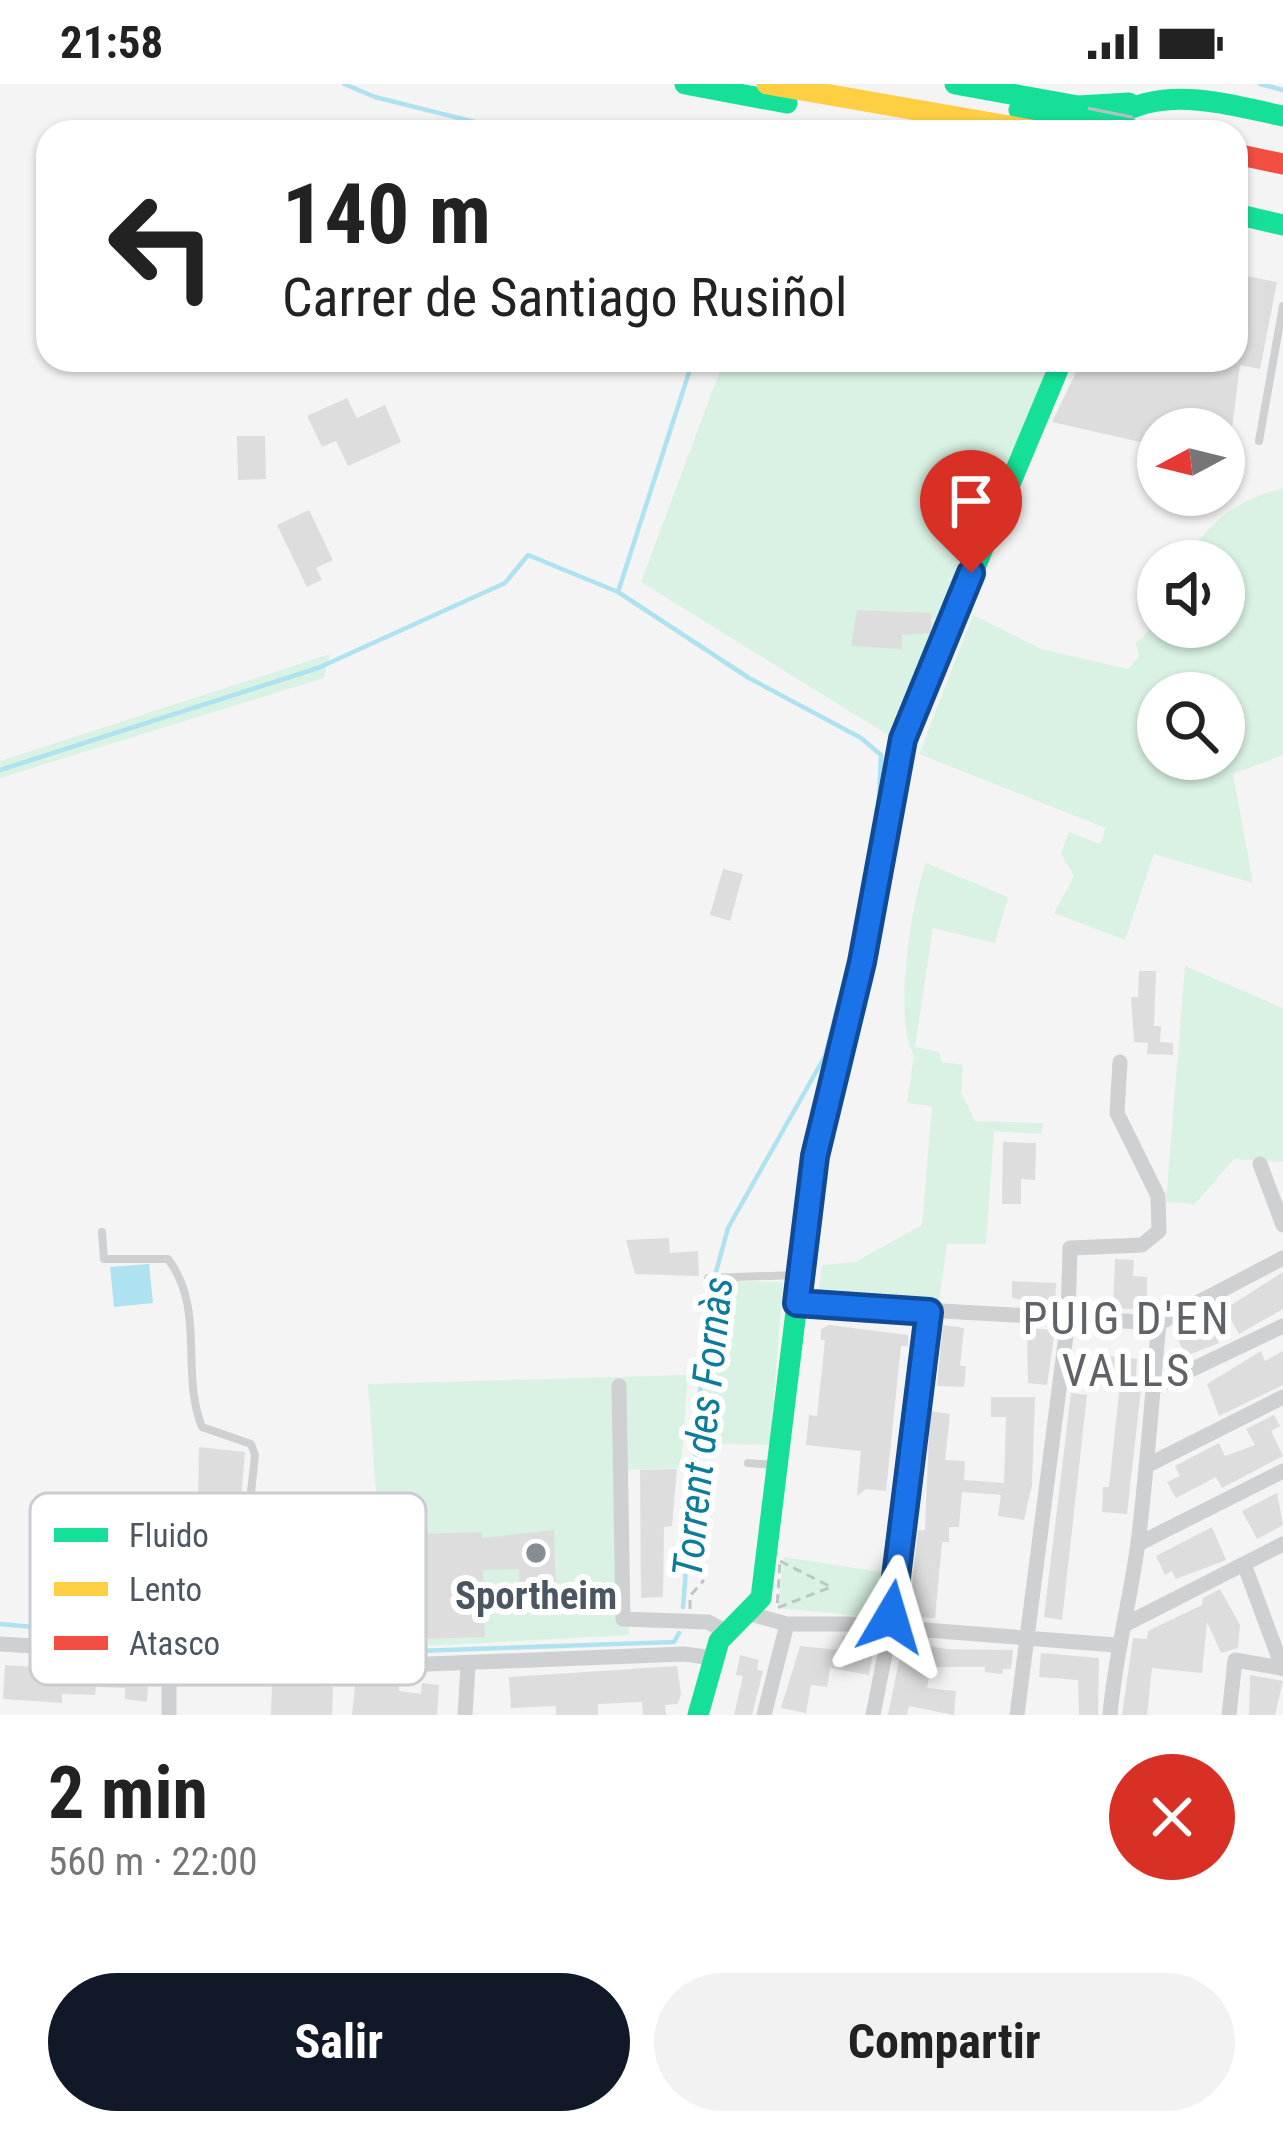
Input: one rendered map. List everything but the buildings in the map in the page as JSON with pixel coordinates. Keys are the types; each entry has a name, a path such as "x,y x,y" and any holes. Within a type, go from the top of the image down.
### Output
{"main road":[{"path":"685,84 883,120"},
{"path":"767,84 974,120"},
{"path":"864,84 1060,120"},
{"path":"955,84 1078,106 1142,105 1283,116"},
{"path":"1112,120 1142,105"},
{"path":"1248,157 1283,164"},
{"path":"1248,175 1283,182"},
{"path":"1248,217 1283,225"},
{"path":"698,1715 712,1658 727,1632 750,1614 764,1584 815,1156 892,846 913,707 1057,372"}],"street":[{"path":"1017,1715 1068,1320 1070,1248 1142,1245 1159,1231 1158,1196 1117,1112 1120,1062"},
{"path":"1260,1164 1283,1226"},
{"path":"799,1289 929,1312 1159,1323 1283,1258"},
{"path":"873,1715 890,1629 929,1312"},
{"path":"1110,1715 1115,1645 1126,1624 1138,1544 1159,1323"},
{"path":"1153,1388 1283,1326"},
{"path":"619,1386 623,1619 708,1622 727,1632"},
{"path":"1146,1466 1283,1397"},
{"path":"1138,1544 1283,1471"},
{"path":"1126,1624 1283,1544"},
{"path":"1244,1564 1282,1669"},
{"path":"750,1614 787,1624 1115,1645"},
{"path":"764,1715 787,1624"},
{"path":"0,1644 30,1646"},
{"path":"426,1664 684,1654 712,1658"},
{"path":"1229,1715 1234,1660 1282,1669"},
{"path":"465,1715 468,1666"},
{"path":"169,1685 170,1715"}],"lane":[{"path":"1259,441 1283,307"},
{"path":"102,1232 104,1258 168,1259 181,1276 189,1297 202,1427 251,1444 255,1455 251,1493"},
{"path":"708,1278 799,1289"},
{"path":"748,1463 780,1466"}],"path":[{"path":"780,1561 797,1570 831,1587 777,1608 780,1561"},
{"path":"690,1609 691,1596 704,1580"}],"green space":[{"path":"720,372 1047,372 888,735 641,582"},
{"path":"1283,488 1283,755 1245,769 1245,672 1137,672 1137,780 1234,780 1253,883 1154,854 1125,940 1054,913 1074,876 1061,853 1069,832 1100,844 1106,828 919,754 973,615 1041,649 1128,669 1139,657 1137,648 1245,648 1245,540 1200,540 1224,516 1245,516 1245,503"},
{"path":"330,654 324,678 0,778 0,761"},
{"path":"926,863 1008,897 995,943 933,928 915,1047 939,1052 942,1062 963,1065 961,1092 975,1121 1043,1123 1041,1134 994,1131 986,1244 947,1244 939,1303 818,1295 822,1265 855,1262 922,1225 932,1106 907,1103 914,1055 908,1039 905,990 910,932"},
{"path":"1185,966 1283,1008 1283,1162 1234,1159 1195,1204 1166,1202"},
{"path":"725,1281 783,1282 770,1445 696,1443 710,1305"},
{"path":"688,1375 681,1468 628,1470 629,1635 426,1646 426,1493 376,1493 368,1384"},
{"path":"784,1557 887,1573 883,1618 777,1608"}],"water":[{"path":"149,1264 153,1303 114,1307 110,1267"}],"waterway":[{"path":"344,84 375,97 467,120"},
{"path":"1260,84 1283,90"},
{"name":"Torrent des Fornàs","path":"689,372 618,592 749,678 861,738 881,755 878,822"},
{"path":"0,770 318,668 505,583 528,555 618,592"},
{"name":"Torrent des Fornàs","path":"683,1607 707,1305 728,1228 825,1056 860,921"},
{"name":"Torrent des Fornàs","path":"0,1624 30,1627"},
{"name":"Torrent des Fornàs","path":"426,1651 674,1642 679,1633"}],"traffic: fast":[{"path":"685,84 787,103"},
{"path":"955,84 1078,106 1129,103"},
{"path":"1118,115 1137,106 1178,99 1283,116"},
{"path":"1019,110 1070,120"},
{"path":"1248,217 1283,225"},
{"path":"698,1715 719,1641 761,1598 815,1156 863,962 903,739 1057,372"}],"traffic: slow":[{"path":"767,84 974,120"}],"traffic: jam":[{"path":"1248,157 1283,164"}],"place":[{"name":"Sportheim","path":"536,1553"}],"district":[{"name":"PUIG D'EN VALLS","path":"1127,1344"}],"route":[{"path":"891,1617 929,1312 797,1303 815,1156 862,962 903,739 971,573"}]}
